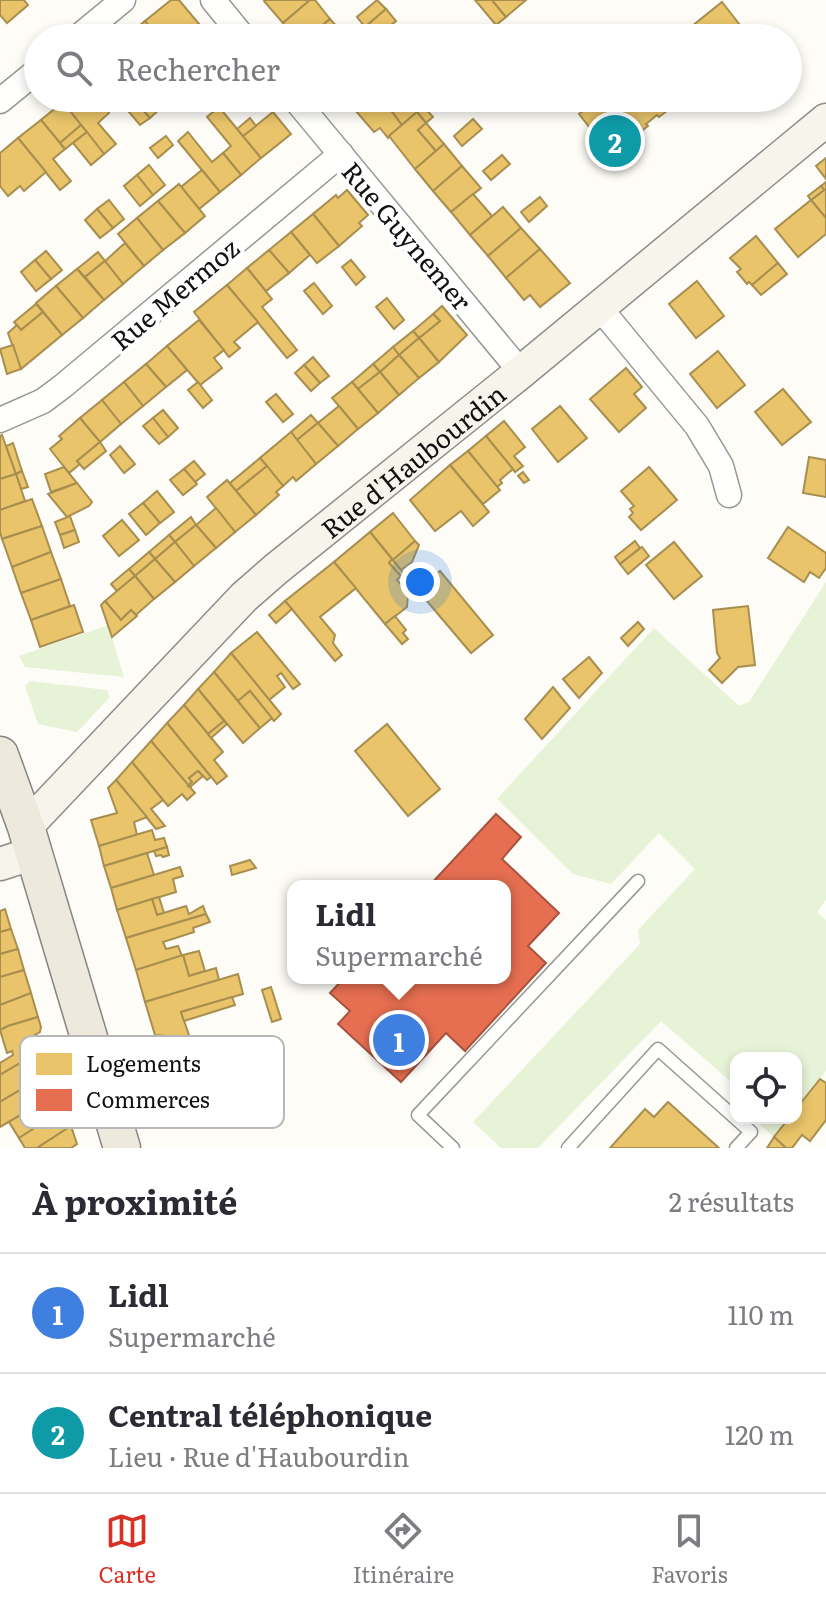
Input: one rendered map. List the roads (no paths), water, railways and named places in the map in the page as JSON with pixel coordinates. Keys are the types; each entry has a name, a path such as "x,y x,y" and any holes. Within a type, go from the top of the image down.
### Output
{"main road":[{"name":"Rue d'Haubourdin","path":"30,840 244,597 826,120"},
{"path":"0,755 30,840 89,1036"},
{"path":"0,864 30,840"},
{"path":"116,1128 122,1148"}],"street":[{"path":"94,24 123,0"},
{"path":"213,0 233,24"},
{"path":"0,101 24,81"},
{"name":"Rue Guynemer","path":"306,112 521,372"},
{"name":"Rue Mermoz","path":"0,420 43,401 63,386 341,154"},
{"path":"599,307 708,442 721,466 729,495"}],"lane":[{"path":"453,1148 418,1115 638,881"},
{"path":"568,1148 658,1049 751,1132 736,1148"}],"place":[{"name":"Central téléphonique","path":"615,141"},
{"name":"Lidl","path":"399,1040"}]}
